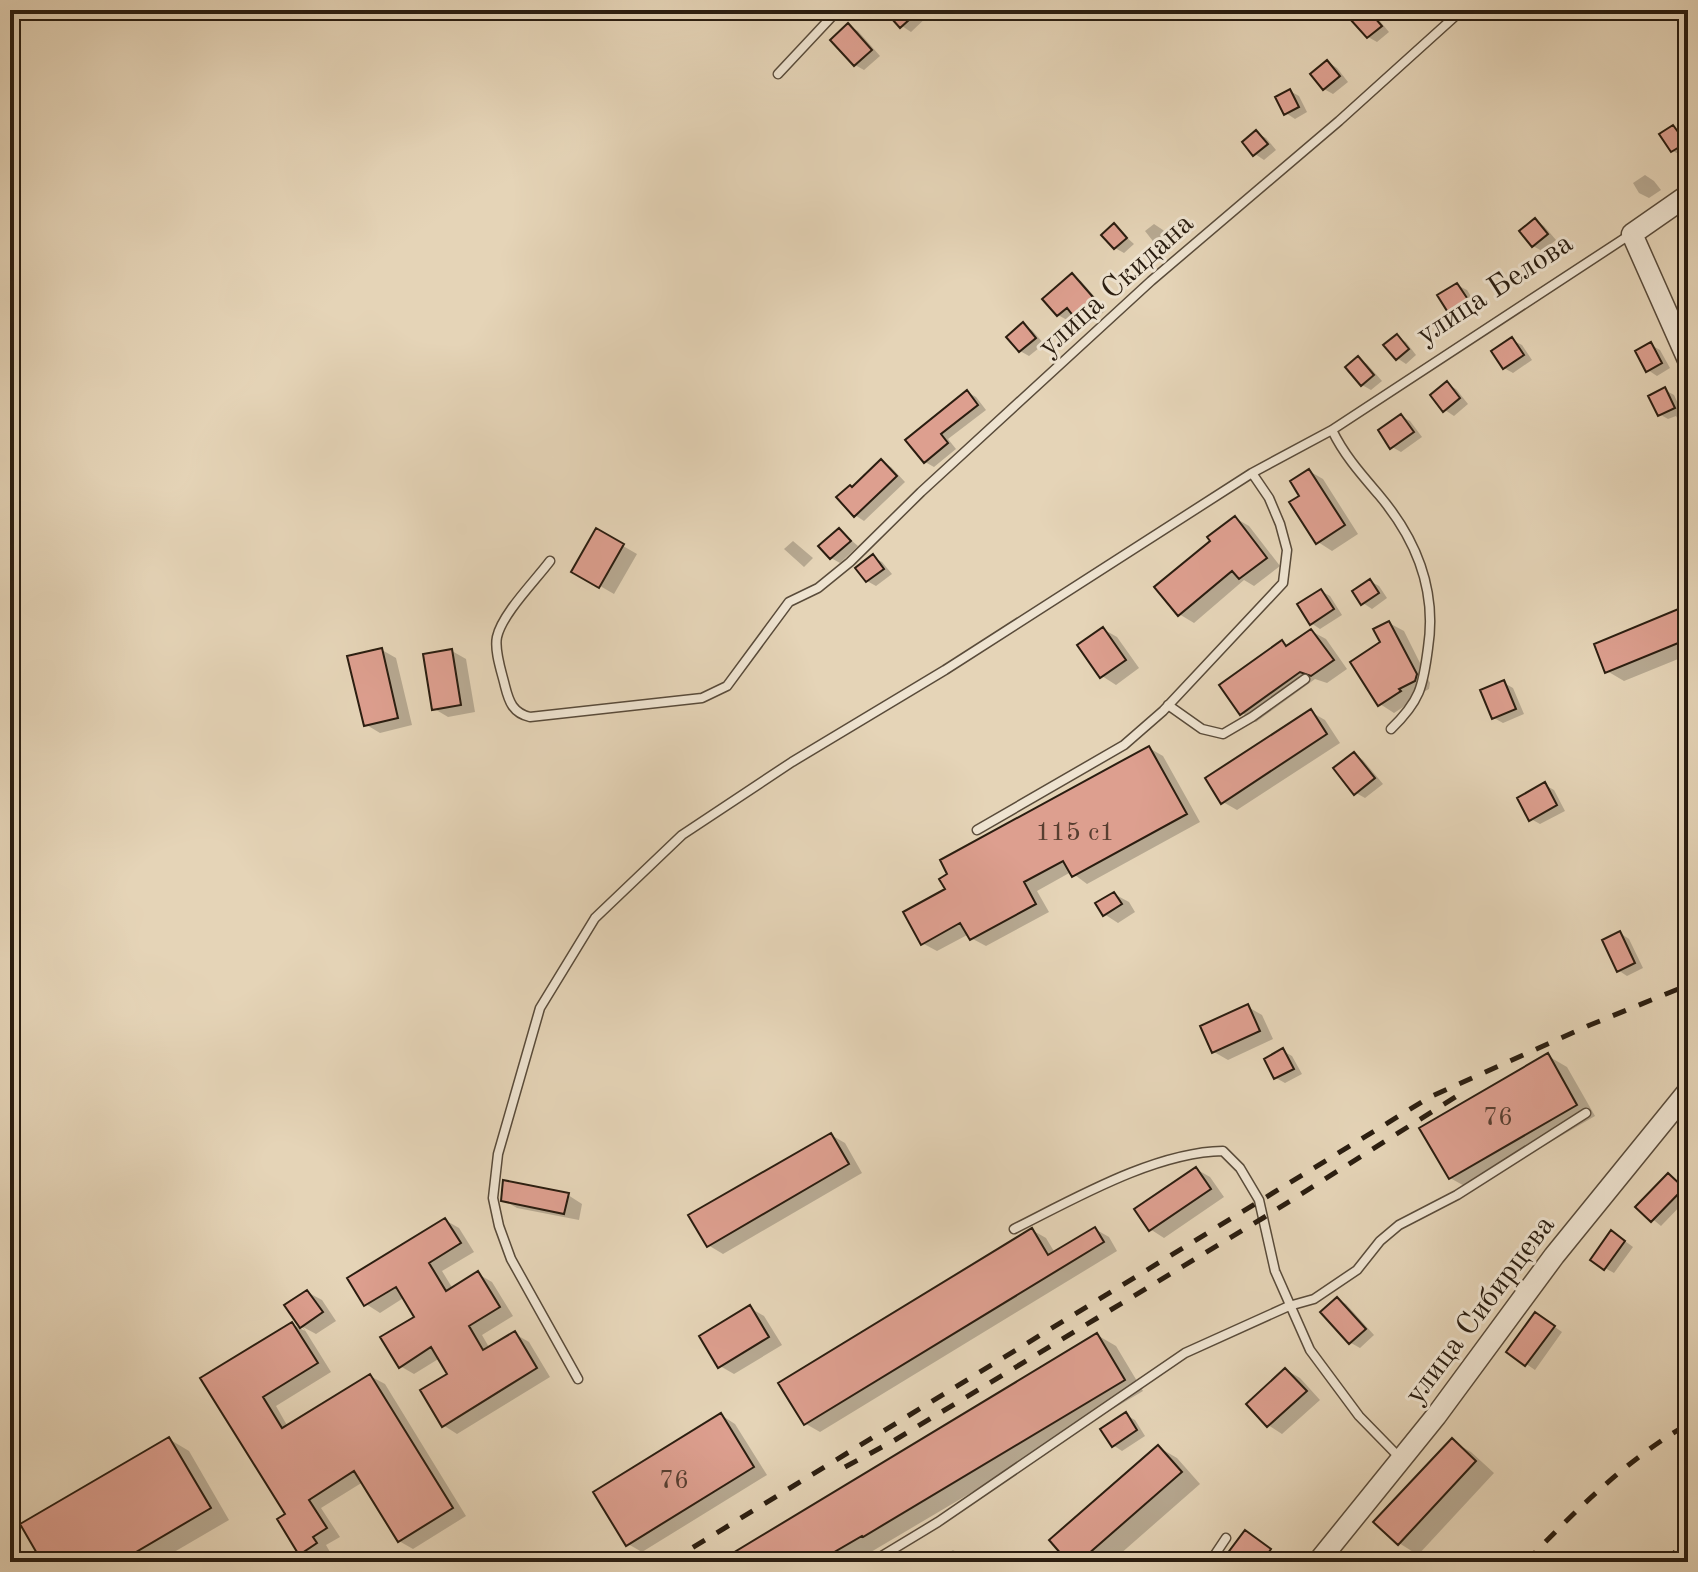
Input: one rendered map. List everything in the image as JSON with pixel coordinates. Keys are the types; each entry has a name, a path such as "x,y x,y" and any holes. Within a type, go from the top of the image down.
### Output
{"street":[{"name":"улица Белова","path":"1632,234 1688,195"},
{"path":"1632,234 1688,360"},
{"name":"улица Сибирцева","path":"1318,1562 1402,1459 1554,1256 1688,1091"}],"lane":[{"path":"778,74 838,10"},
{"name":"улица Скидана","path":"550,561 502,623 496,640 505,688 512,707 520,714 530,717 702,698 727,686 777,623 789,602 818,588 850,562 921,492 1151,281 1339,121 1462,10"},
{"name":"улица Белова","path":"578,1379 511,1259 493,1198 498,1154 540,1008 595,918 682,835 792,762 945,670 1252,473 1332,430 1632,234"},
{"path":"1332,430 1413,547 1427,586 1431,630 1422,688 1404,716 1391,729"},
{"path":"977,830 1124,745 1168,705 1283,583 1287,550 1280,524 1269,498 1252,473"},
{"path":"1168,705 1202,729 1223,734 1305,679"},
{"path":"872,1562 938,1522 1185,1353 1289,1306 1314,1299 1357,1270 1380,1241 1399,1225 1457,1195 1586,1113"},
{"path":"1014,1229 1111,1181 1197,1152 1223,1151 1240,1168 1259,1200 1275,1271 1310,1350 1359,1416 1402,1459"},
{"path":"1210,1562 1226,1538"}],"building":[{"path":"884,10 920,10 900,28"},
{"path":"1360,10 1368,10 1382,26 1367,38 1350,19"},
{"path":"848,23 872,50 854,66 830,40"},
{"path":"1327,60 1340,76 1323,90 1310,74"},
{"path":"1290,89 1299,107 1284,115 1275,97"},
{"path":"1673,125 1686,143 1671,152 1659,134"},
{"path":"1256,130 1268,144 1253,156 1242,142"},
{"path":"1535,218 1548,234 1532,247 1519,231"},
{"path":"1114,223 1127,238 1114,249 1101,235"},
{"path":"1072,273 1099,304 1078,322 1067,308 1057,316 1042,299"},
{"path":"1457,283 1469,301 1449,314 1437,295"},
{"path":"1023,322 1036,338 1019,352 1006,337"},
{"path":"1397,334 1409,349 1396,360 1383,345"},
{"path":"1512,337 1524,355 1503,369 1491,351"},
{"path":"1651,342 1662,363 1646,372 1635,351"},
{"path":"1358,356 1374,375 1361,386 1345,367"},
{"path":"1447,381 1460,398 1443,412 1430,395"},
{"path":"1665,387 1675,408 1658,416 1648,396"},
{"path":"967,390 978,405 941,434 948,443 924,463 905,440"},
{"path":"1401,414 1414,432 1390,449 1378,430"},
{"path":"881,459 897,476 854,517 836,497 850,485 852,487"},
{"path":"1309,469 1345,525 1316,544 1289,502 1299,496 1290,481"},
{"path":"1235,516 1267,558 1239,579 1232,571 1178,616 1154,587 1210,541 1207,537"},
{"path":"596,528 624,544 599,588 571,572"},
{"path":"839,528 851,541 830,559 818,546"},
{"path":"873,554 884,569 866,582 855,568"},
{"path":"1370,579 1379,593 1361,605 1352,591"},
{"path":"1321,589 1334,609 1310,625 1297,604"},
{"path":"1688,605 1688,639 1605,673 1594,644"},
{"path":"1389,621 1417,674 1415,681 1378,706 1350,662 1380,642 1373,629"},
{"path":"1103,627 1126,660 1100,678 1077,645"},
{"path":"1311,629 1334,660 1311,676 1300,672 1240,715 1219,685 1282,640 1286,646"},
{"path":"382,648 398,718 364,726 347,656"},
{"path":"452,649 461,705 432,710 423,654"},
{"path":"1504,680 1516,709 1492,719 1480,690"},
{"path":"1311,709 1327,734 1221,804 1205,778"},
{"path":"1149,746 1187,814 1072,877 1063,861 1024,882 1036,904 970,940 960,923 921,945 903,912 945,889 939,879 947,874 940,860"},
{"path":"1354,752 1375,778 1354,795 1333,768"},
{"path":"1545,782 1557,805 1529,821 1517,798"},
{"path":"1114,892 1122,904 1103,916 1095,903"},
{"path":"1620,931 1635,963 1617,972 1602,940"},
{"path":"1248,1004 1260,1031 1212,1053 1200,1026"},
{"path":"1283,1048 1294,1069 1274,1079 1264,1059"},
{"path":"1548,1053 1577,1105 1449,1179 1419,1128"},
{"path":"831,1133 849,1164 707,1247 688,1215"},
{"path":"1196,1167 1211,1189 1149,1231 1134,1209"},
{"path":"1668,1173 1684,1188 1651,1222 1635,1207"},
{"path":"503,1180 569,1193 564,1214 501,1201"},
{"path":"445,1218 461,1243 429,1263 446,1291 478,1271 500,1307 469,1326 483,1350 515,1331 537,1368 442,1427 420,1390 447,1374 431,1347 399,1368 380,1337 414,1317 396,1287 364,1306 347,1278"},
{"path":"1095,1227 1104,1242 804,1425 778,1383 1032,1228 1048,1255"},
{"path":"1611,1230 1625,1241 1604,1270 1590,1260"},
{"path":"307,1290 323,1312 300,1328 284,1305"},
{"path":"1337,1297 1366,1329 1349,1344 1320,1312"},
{"path":"750,1305 769,1337 718,1368 699,1336"},
{"path":"1535,1312 1555,1326 1525,1366 1506,1352"},
{"path":"292,1322 318,1363 263,1397 282,1428 370,1374 453,1508 398,1542 354,1471 309,1500 327,1528 313,1537 317,1543 299,1555 277,1519 285,1514 200,1378"},
{"path":"1097,1333 1125,1380 817,1562 718,1562"},
{"path":"1285,1368 1307,1391 1267,1427 1246,1404"},
{"path":"1126,1412 1137,1430 1112,1447 1100,1429"},
{"path":"721,1413 754,1467 626,1546 593,1492"},
{"path":"169,1437 211,1508 119,1562 42,1562 20,1524"},
{"path":"1452,1438 1476,1461 1398,1545 1373,1522"},
{"path":"1158,1445 1182,1472 1079,1562 1068,1562 1049,1540"},
{"path":"1245,1530 1271,1549 1262,1562 1221,1562"}],"railway":[{"path":"669,1562 1430,1097 1688,985"},
{"path":"845,1467 1263,1218 1457,1096"},
{"path":"1526,1562 1623,1470 1688,1424"},
{"path":"1666,1562 1688,1538"}]}
